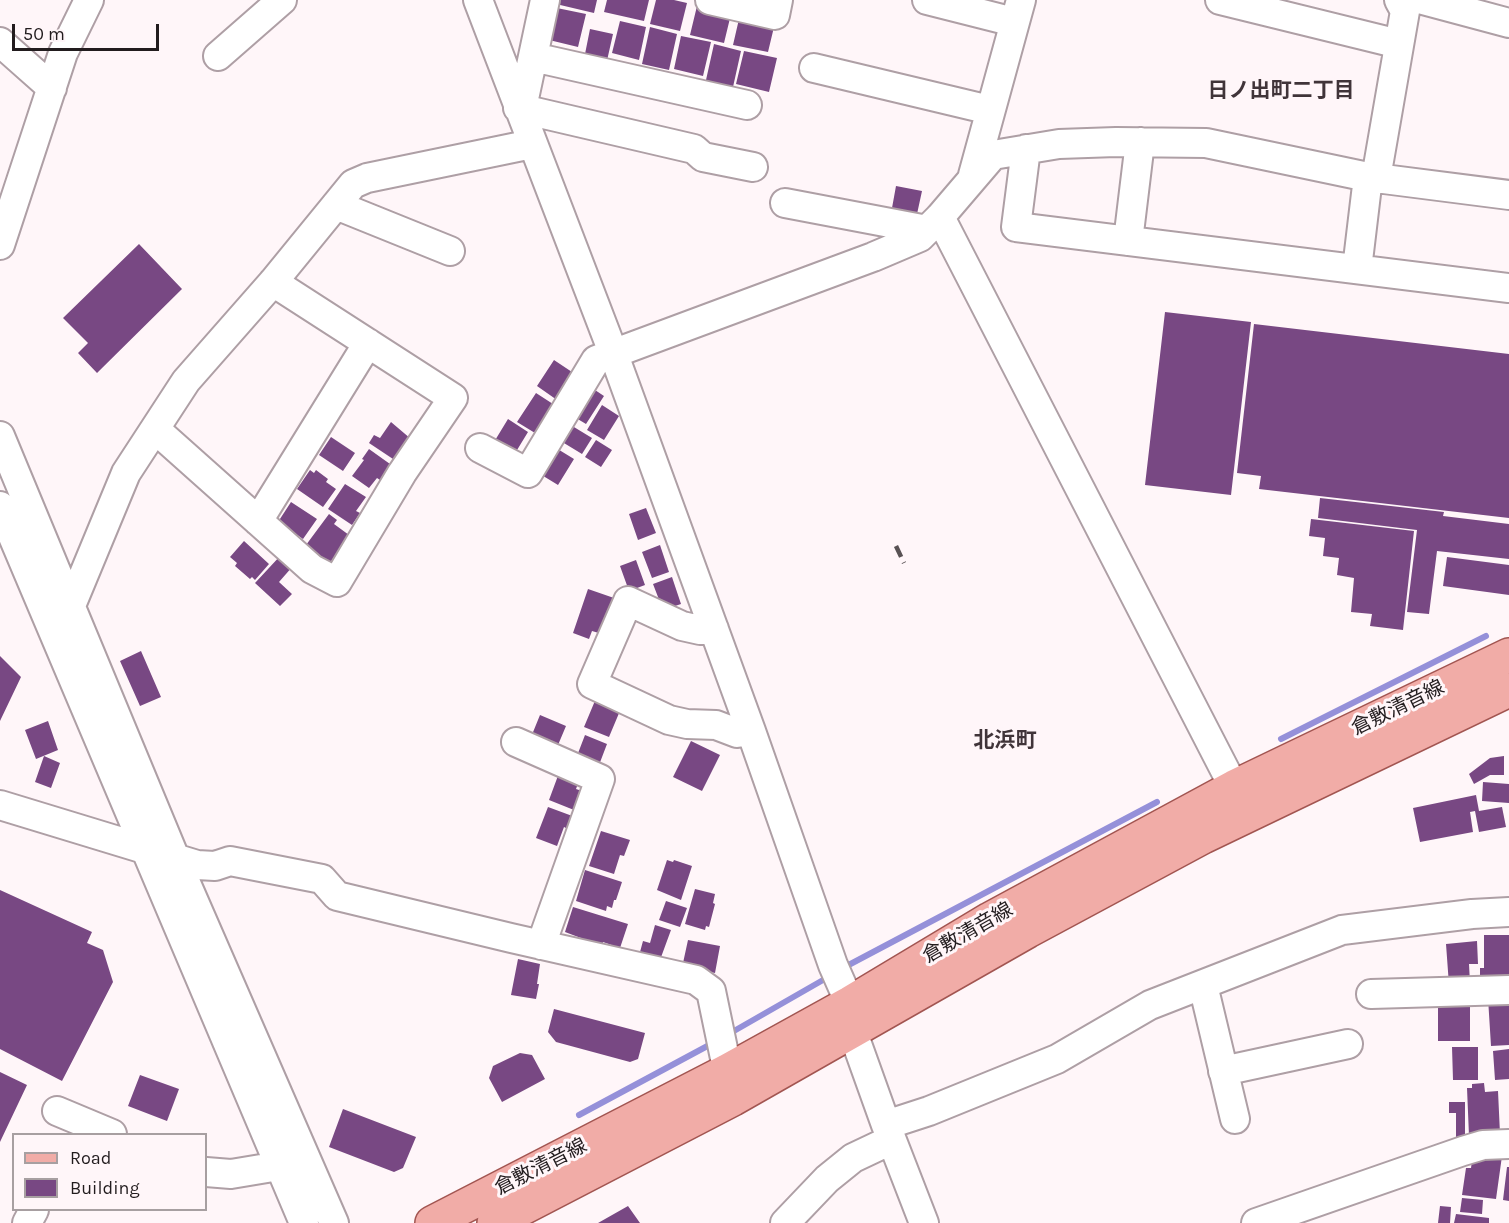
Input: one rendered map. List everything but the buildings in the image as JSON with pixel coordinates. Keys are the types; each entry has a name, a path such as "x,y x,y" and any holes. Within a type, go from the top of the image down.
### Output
{"main road":[{"name":"倉敷清音線","path":"432,1223 725,1062 847,1001 1028,931 1241,801 1509,655"},
{"name":"倉敷清音線","path":"1241,801 1509,690"},
{"name":"倉敷清音線","path":"494,1223 725,1062"}],"street":[{"path":"0,245 63,53 89,0"},
{"path":"218,56 282,0"},
{"path":"477,0 532,144 744,732 847,1001 885,1139 924,1223"},
{"path":"518,108 537,58 545,0"},
{"path":"710,0 775,15 778,0"},
{"path":"927,0 1017,11 972,180"},
{"path":"1220,0 1399,44"},
{"path":"1357,269 1372,178 1405,11 1399,0"},
{"path":"1423,0 1509,23"},
{"path":"0,42 52,88"},
{"path":"537,58 747,105"},
{"path":"814,68 990,110"},
{"path":"518,108 694,149 703,157 753,167"},
{"path":"1128,241 1140,142"},
{"path":"480,448 528,473 596,360 873,257 920,237 993,154 1059,144 1206,143 1372,178 1509,195"},
{"path":"70,608 126,473 186,381 273,282 353,184 367,178 532,144"},
{"path":"1026,149 1016,227 1509,288"},
{"path":"785,203 934,223"},
{"path":"336,205 450,251"},
{"path":"934,223 1241,801"},
{"path":"155,429 312,569 337,582 402,472 453,398 273,282"},
{"path":"258,521 368,343"},
{"path":"0,436 175,858 334,1223"},
{"path":"0,506 143,848 304,1223"},
{"path":"707,630 682,626 628,601 592,684 669,720 687,724 716,725 744,732"},
{"path":"516,742 600,779 541,945"},
{"path":"0,805 206,867 230,861 322,879 337,896 696,980 711,991 725,1062"},
{"path":"785,1223 827,1179 853,1158 929,1111 1058,1059 1150,1005 1342,930 1472,914 1509,912"},
{"path":"1203,985 1235,1119"},
{"path":"1371,994 1509,990"},
{"path":"1223,1071 1348,1044"},
{"path":"57,1111 110,1133"},
{"path":"1256,1223 1463,1151 1483,1145 1509,1144"},
{"path":"207,1172 231,1174 279,1166"}],"waterway":[{"path":"1281,739 1486,636"},
{"path":"841,969 1157,802"},
{"path":"727,1035 830,976"},
{"path":"579,1115 713,1043"}],"railway":[{"path":"896,546 904,563"}],"district":[{"name":"日ノ出町二丁目","path":"1281,91"},
{"name":"北浜町","path":"1005,741"}]}
